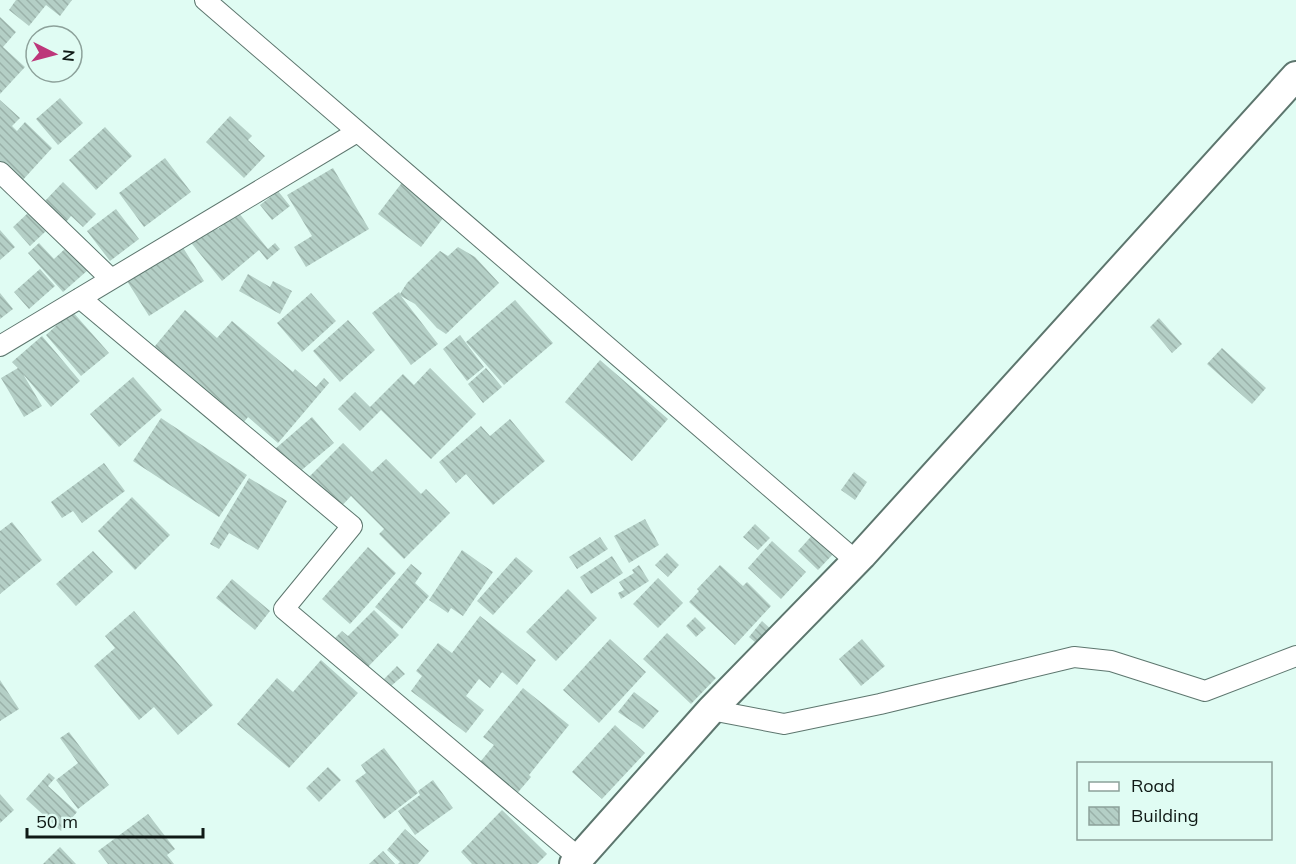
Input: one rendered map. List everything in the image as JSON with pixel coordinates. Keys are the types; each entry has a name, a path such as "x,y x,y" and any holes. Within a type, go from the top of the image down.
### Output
{"main road":[{"path":"576,861 711,710 856,561 1296,76"}],"street":[{"path":"205,0 856,561"},
{"path":"0,346 357,132"},
{"path":"0,172 111,279"},
{"path":"80,298 352,526 284,609 576,861"},
{"path":"711,710 784,724 880,704 1074,657 1111,661 1205,691 1296,656"}],"building":[{"path":"16,0 72,0 60,16 46,5 31,24 26,24 9,10"},
{"path":"0,17 16,32 3,47 24,68 0,94"},
{"path":"60,98 83,123 58,145 36,119"},
{"path":"0,100 20,118 12,126 17,131 25,122 52,148 21,182 0,163"},
{"path":"230,116 252,136 248,140 265,156 244,178 206,142"},
{"path":"105,127 132,156 96,190 69,160"},
{"path":"165,158 191,192 144,227 119,193"},
{"path":"333,168 369,229 306,267 294,247 312,236 287,195"},
{"path":"404,180 447,213 421,247 378,214"},
{"path":"63,182 96,214 83,227 71,216 66,222 44,202"},
{"path":"278,191 290,206 272,220 260,205"},
{"path":"116,209 139,239 110,261 87,231"},
{"path":"29,212 46,231 30,246 13,227"},
{"path":"238,212 268,249 275,243 280,249 267,260 259,250 222,281 188,239 211,220 218,229"},
{"path":"0,230 15,247 0,260"},
{"path":"39,243 54,259 67,247 88,270 63,292 28,253"},
{"path":"182,246 204,281 149,316 127,281"},
{"path":"458,247 475,257 499,283 446,334 437,328 415,304 401,296 438,344 411,365 372,313 399,292 400,294 407,283 440,251 448,256"},
{"path":"40,269 55,286 29,309 14,292"},
{"path":"248,274 270,287 273,281 292,291 280,314 239,291"},
{"path":"0,293 13,309 0,319"},
{"path":"311,293 336,321 302,352 277,323"},
{"path":"515,300 553,343 504,385 466,342"},
{"path":"185,310 217,338 232,321 293,372 295,369 316,387 324,378 329,383 278,443 248,417 239,428 150,352"},
{"path":"72,311 109,353 81,376 46,335"},
{"path":"1159,318 1182,344 1172,353 1150,327"},
{"path":"348,320 375,350 340,382 313,351"},
{"path":"460,335 484,367 467,381 443,349"},
{"path":"42,336 80,381 51,407 23,374 42,406 24,417 1,378 18,368 12,362"},
{"path":"1222,348 1266,388 1252,404 1207,364"},
{"path":"600,360 668,419 632,461 565,402"},
{"path":"430,368 476,414 431,459 381,410 360,431 338,409 355,392 370,407 403,374 414,385"},
{"path":"486,368 502,387 483,403 468,384"},
{"path":"133,377 162,410 119,447 90,414"},
{"path":"312,417 334,443 297,474 275,449"},
{"path":"161,418 247,475 219,517 133,461"},
{"path":"510,419 545,461 493,505 466,474 456,483 439,462 481,426 490,436"},
{"path":"343,443 372,472 386,459 421,494 426,489 450,513 404,559 379,534 384,529 351,496 336,512 305,481"},
{"path":"104,463 125,491 82,523 73,511 62,518 51,502"},
{"path":"854,472 867,482 855,500 841,490"},
{"path":"249,478 287,501 258,550 229,533 219,549 210,544"},
{"path":"132,497 170,535 135,570 98,531"},
{"path":"645,519 659,545 629,563 614,536"},
{"path":"12,522 42,560 0,594 0,531"},
{"path":"755,524 770,538 758,550 743,537"},
{"path":"816,531 836,551 818,570 798,551"},
{"path":"600,537 608,549 577,569 569,557"},
{"path":"772,541 806,572 781,599 748,568"},
{"path":"368,547 396,573 350,624 322,599"},
{"path":"462,550 493,572 463,616 451,608 448,613 429,600"},
{"path":"93,551 113,572 76,606 56,584"},
{"path":"667,553 679,565 668,577 655,565"},
{"path":"612,556 623,573 591,594 580,577"},
{"path":"516,557 533,571 493,615 477,601"},
{"path":"411,564 422,573 415,583 429,596 402,629 375,607"},
{"path":"639,565 649,581 621,599 618,593 624,590 619,582 634,573 632,570"},
{"path":"720,565 743,586 747,582 771,606 735,645 689,602 699,591 697,589"},
{"path":"658,578 683,603 658,628 633,604"},
{"path":"232,579 270,611 255,630 216,598"},
{"path":"568,589 597,618 556,661 526,632"},
{"path":"374,610 399,635 363,672 332,641 342,631 348,636"},
{"path":"134,611 213,705 178,735 154,707 139,720 94,666 115,648 105,636"},
{"path":"480,616 536,660 517,685 502,672 490,688 479,679 466,696 484,710 466,733 411,691 422,676 416,671 438,643 452,653"},
{"path":"695,617 706,628 696,637 686,626"},
{"path":"762,621 774,632 761,647 749,637"},
{"path":"667,633 716,678 691,704 643,659"},
{"path":"610,639 646,672 599,723 563,690"},
{"path":"862,639 885,666 861,686 839,659"},
{"path":"321,660 358,693 289,768 237,724 277,678 293,692"},
{"path":"397,666 405,674 391,686 384,679"},
{"path":"0,680 19,709 0,721"},
{"path":"523,688 569,725 514,797 476,767 494,745 483,737"},
{"path":"634,692 659,711 643,729 618,712"},
{"path":"615,725 645,753 602,799 572,772"},
{"path":"69,732 109,785 78,809 56,780 78,763 60,738"},
{"path":"384,748 418,793 384,819 355,781 366,773 361,765"},
{"path":"328,767 341,780 319,802 306,788"},
{"path":"49,773 55,778 48,786 77,812 61,831 26,799"},
{"path":"433,780 453,808 415,835 398,811 420,795 418,791"},
{"path":"0,794 14,810 0,823"},
{"path":"502,810 547,854 537,864 472,864 461,852"},
{"path":"148,814 175,849 167,855 174,864 108,864 98,851"},
{"path":"405,829 429,851 418,864 398,864 400,862 387,850"},
{"path":"60,847 76,864 43,864"},
{"path":"383,851 395,864 369,864"}]}
